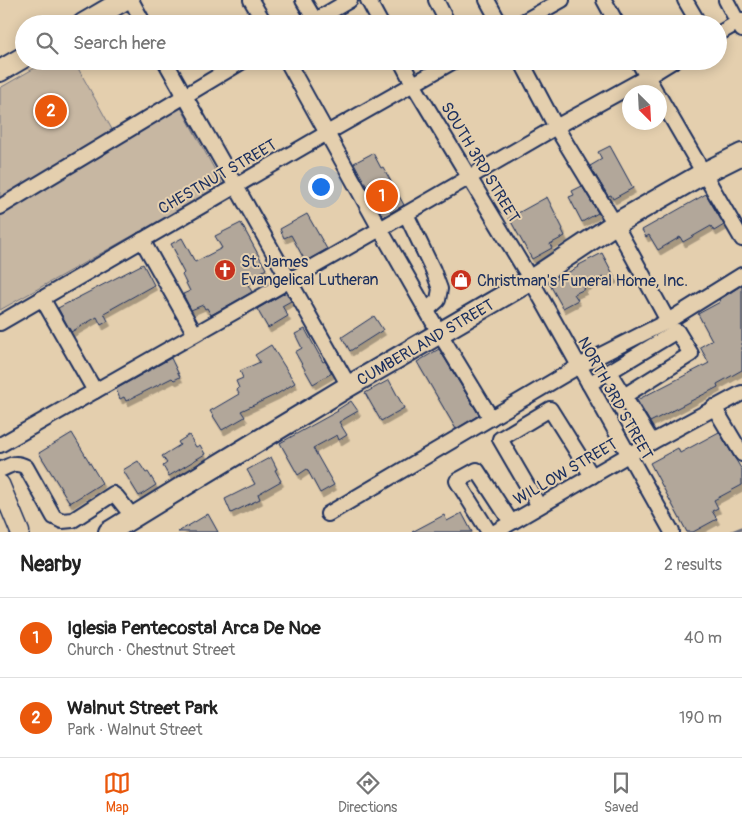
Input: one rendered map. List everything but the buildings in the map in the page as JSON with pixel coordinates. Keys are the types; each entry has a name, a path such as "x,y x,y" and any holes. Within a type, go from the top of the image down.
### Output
{"highway":[{"path":"98,15 124,0"},
{"path":"0,71 15,63"},
{"name":"CUMBERLAND STREET","path":"109,532 349,386 531,280 616,224 704,173 742,154"}],"main road":[{"path":"1,486 20,532"}],"street":[{"path":"130,0 139,15"},
{"path":"251,0 260,15"},
{"path":"303,0 309,15"},
{"path":"324,15 350,0"},
{"path":"368,0 376,15"},
{"path":"436,0 444,15"},
{"path":"487,0 495,15"},
{"path":"535,15 562,0"},
{"path":"604,0 612,15"},
{"path":"685,0 694,15"},
{"path":"726,0 741,25 727,30"},
{"path":"170,70 349,386"},
{"path":"0,207 228,70"},
{"path":"292,70 440,334 491,418"},
{"name":"SOUTH 3RD STREET","path":"406,70 531,280"},
{"name":"CHESTNUT STREET","path":"0,323 438,70"},
{"path":"526,70 556,127 616,224 668,321"},
{"path":"643,70 652,85"},
{"path":"0,445 658,70"},
{"path":"667,110 742,239"},
{"path":"406,214 440,289 438,300 427,310"},
{"path":"142,240 196,334"},
{"path":"328,514 579,366 668,321 742,275"},
{"name":"NORTH 3RD STREET","path":"531,280 672,532"},
{"path":"42,298 95,391"},
{"path":"589,384 677,331 691,354 624,396"},
{"path":"609,372 652,442"},
{"name":"WILLOW STREET","path":"495,532 628,455 742,393"},
{"path":"714,408 742,454"},
{"path":"539,506 500,439 550,409 592,476"},
{"path":"0,470 14,464 26,467 54,517 62,521 73,520 112,494 117,497 133,517"},
{"path":"489,532 457,481 477,470 511,522"}],"shaded area":[{"path":"31,70 79,70 114,133 0,202 0,88"},
{"path":"180,106 223,185 0,310 0,209"}],"waterway":[{"path":"732,532 742,528"}],"place":[{"name":"Walnut Street Park","path":"51,111"},
{"name":"Iglesia Pentecostal Arca De Noe","path":"382,196"},
{"name":"St. James Evangelical Lutheran","path":"225,270"},
{"name":"Christman's Funeral Home, Inc.","path":"461,280"}]}
